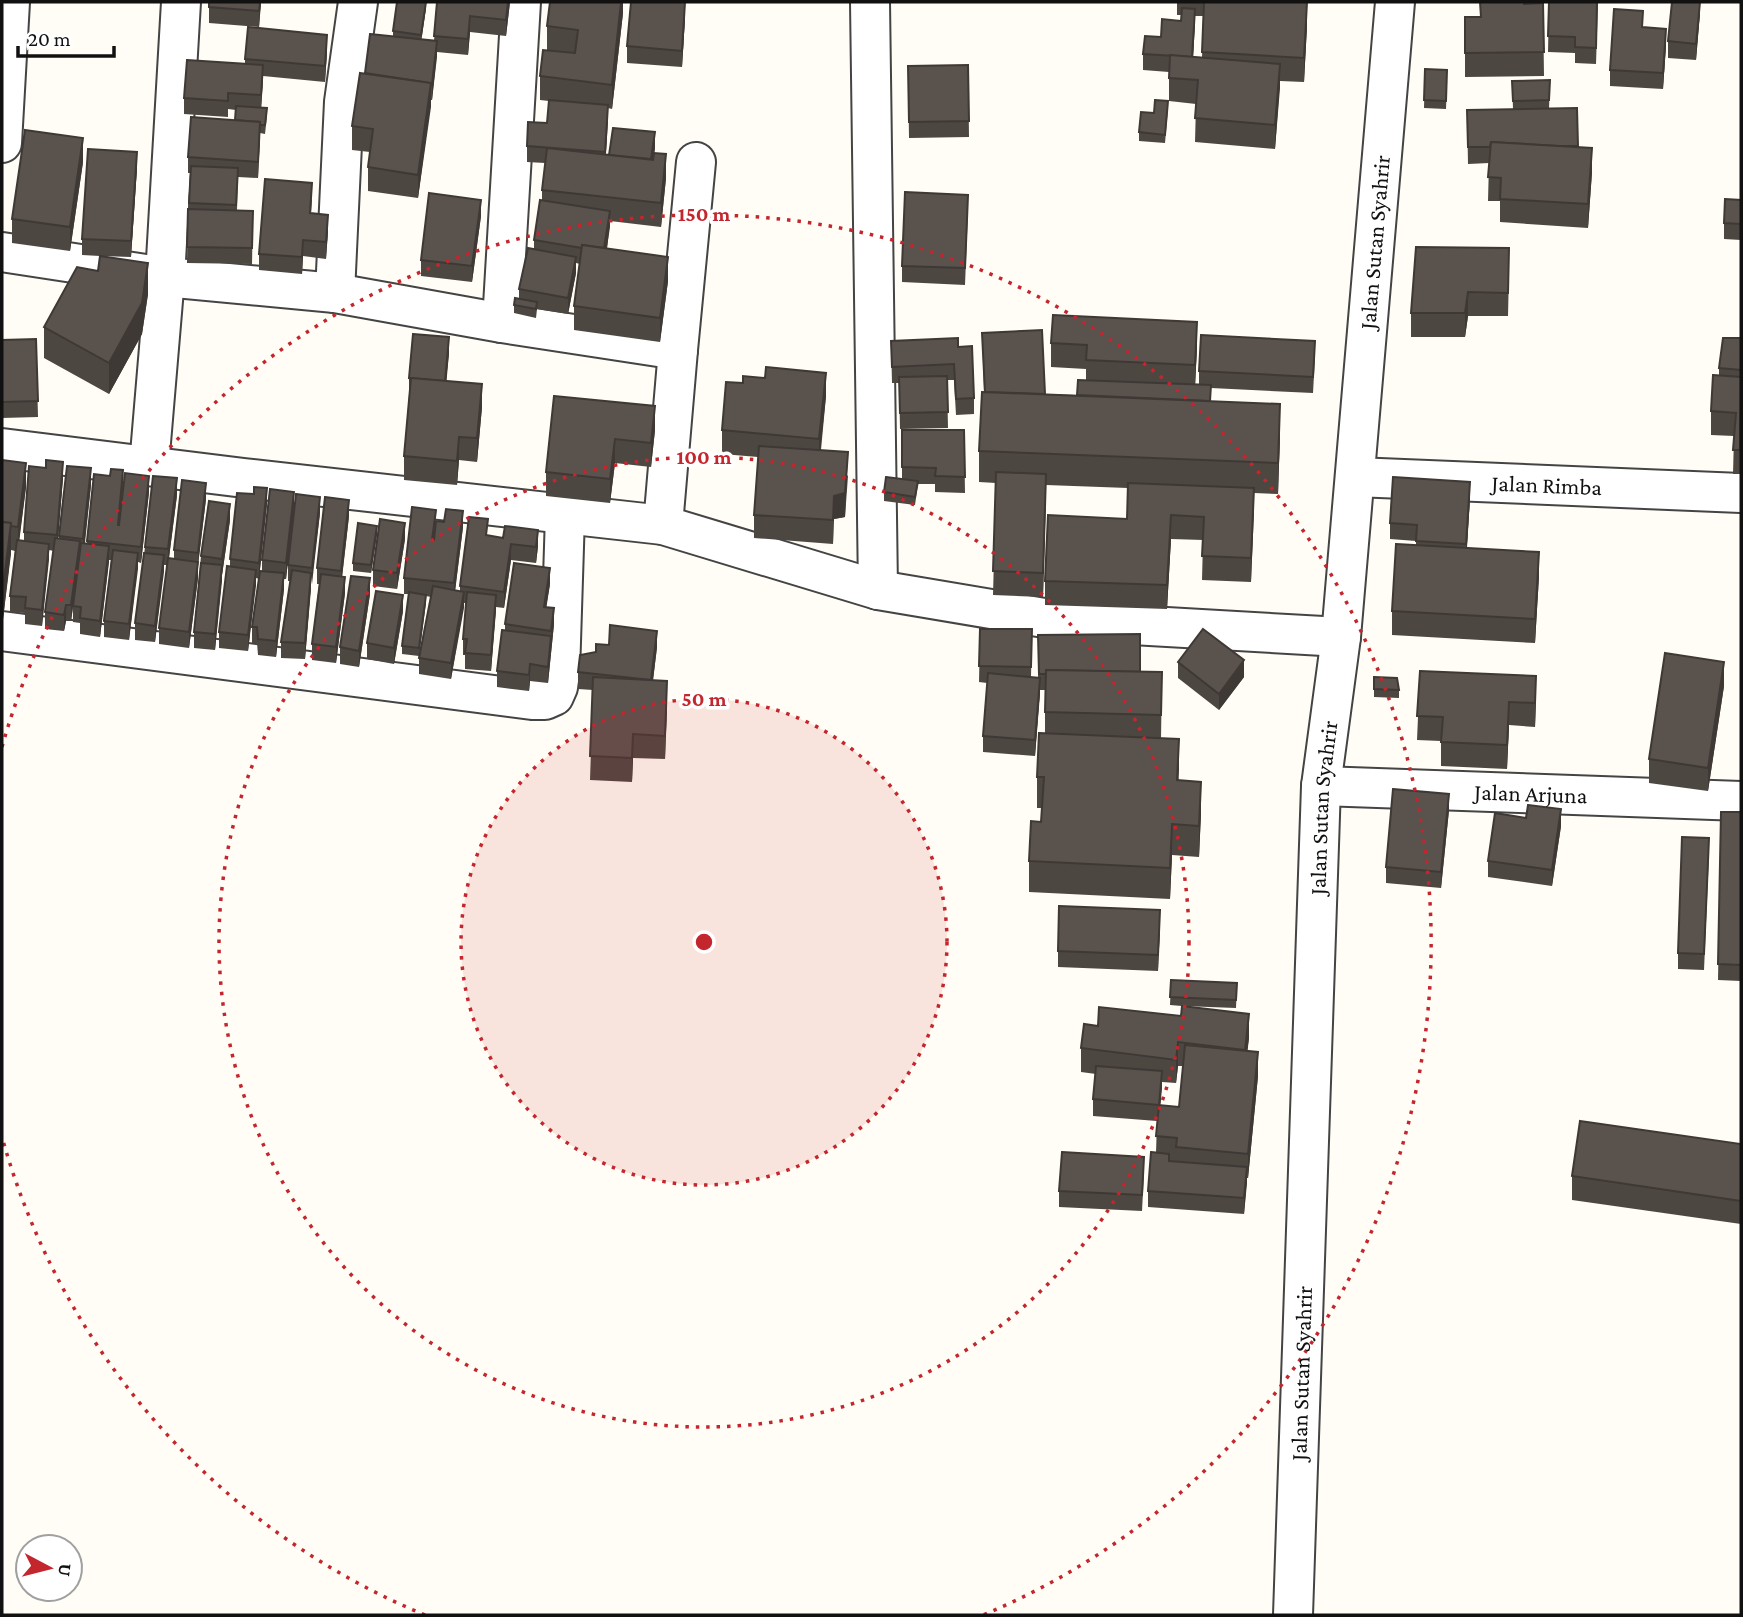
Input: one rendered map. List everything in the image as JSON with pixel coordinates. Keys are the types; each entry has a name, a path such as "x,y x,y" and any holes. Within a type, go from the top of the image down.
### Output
{"street":[{"path":"2,142 10,2"},
{"path":"149,466 165,277 181,2"},
{"path":"335,293 344,102 358,2"},
{"path":"502,323 520,2"},
{"path":"870,2 878,590"},
{"name":"Jalan Sutan Syahrir","path":"1293,1615 1321,786 1341,638 1395,2"},
{"path":"663,525 696,162"},
{"path":"2,252 165,277 335,293 502,323 678,350"},
{"path":"2,448 663,525 878,590 1062,621 1341,638"},
{"name":"Jalan Rimba","path":"1355,477 1741,493"},
{"path":"2,631 545,700 555,696 559,673 565,514"},
{"name":"Jalan Arjuna","path":"1321,786 1741,800"}],"building":[{"path":"209,2 260,2 259,11 209,7"},
{"path":"397,2 426,2 421,35 393,31"},
{"path":"437,2 508,2 506,20 470,16 468,39 434,36"},
{"path":"550,2 621,2 612,85 540,76 543,50 575,53 578,30 547,26"},
{"path":"631,2 685,2 682,51 627,46"},
{"path":"1204,2 1307,2 1304,58 1202,52"},
{"path":"1480,2 1543,3 1544,52 1465,53 1465,17 1481,17"},
{"path":"1549,2 1597,2 1596,48 1575,47 1575,37 1548,36"},
{"path":"1672,2 1700,2 1696,44 1668,41"},
{"path":"1182,8 1195,9 1192,57 1143,54 1145,36 1161,37 1162,19 1181,21"},
{"path":"1614,9 1643,11 1642,27 1666,29 1663,73 1610,70"},
{"path":"248,27 327,35 325,66 245,59"},
{"path":"370,34 437,41 432,84 365,73"},
{"path":"1170,55 1280,64 1275,125 1195,118 1198,80 1169,78"},
{"path":"187,60 263,65 261,95 228,93 228,101 184,98"},
{"path":"968,65 969,121 909,122 908,66"},
{"path":"1425,69 1447,70 1446,101 1424,100"},
{"path":"360,73 431,83 418,175 368,167 373,129 352,126"},
{"path":"1550,80 1549,100 1513,101 1512,81"},
{"path":"549,100 608,105 605,152 527,146 528,122 547,123"},
{"path":"1155,100 1168,101 1165,135 1139,132 1141,112 1154,113"},
{"path":"236,106 267,108 265,125 260,125 260,122 235,120"},
{"path":"1577,108 1578,146 1491,142 1490,147 1468,147 1467,110"},
{"path":"191,117 260,122 258,162 188,157"},
{"path":"613,128 655,132 651,159 609,155"},
{"path":"25,130 83,138 70,227 12,219"},
{"path":"1491,142 1592,148 1588,204 1500,199 1501,178 1488,177"},
{"path":"547,148 653,160 654,153 666,154 661,203 542,190"},
{"path":"88,149 137,152 131,241 82,239"},
{"path":"191,166 238,168 236,205 189,203"},
{"path":"265,179 312,183 310,213 328,215 326,242 303,240 302,257 259,254"},
{"path":"905,192 968,195 965,268 902,266"},
{"path":"429,193 481,200 472,266 421,260"},
{"path":"1725,199 1741,200 1741,224 1724,223"},
{"path":"540,200 610,211 604,248 582,245 582,248 534,240"},
{"path":"188,209 253,211 252,248 187,247"},
{"path":"582,245 668,257 660,318 574,306"},
{"path":"1416,247 1509,248 1508,293 1468,292 1465,313 1411,313"},
{"path":"528,248 576,257 568,298 519,289"},
{"path":"100,256 148,263 142,303 109,363 44,327 77,267 98,271"},
{"path":"515,298 537,302 536,309 514,305"},
{"path":"1053,315 1197,322 1195,365 1086,360 1087,345 1051,343"},
{"path":"1042,330 1045,394 985,392 982,333"},
{"path":"413,334 449,337 445,381 409,378"},
{"path":"1201,335 1315,341 1313,377 1199,371"},
{"path":"958,338 958,347 972,346 974,398 956,399 954,364 892,367 891,341"},
{"path":"1723,338 1741,338 1741,370 1719,368"},
{"path":"36,339 38,401 2,402 2,340"},
{"path":"766,367 826,373 819,439 722,430 726,382 743,383 743,376 765,378"},
{"path":"1713,375 1741,377 1740,450 1733,450 1736,413 1711,411"},
{"path":"947,376 948,412 900,413 899,377"},
{"path":"411,378 482,384 477,438 459,437 457,461 404,456"},
{"path":"1078,380 1211,385 1210,401 1077,395"},
{"path":"982,392 1280,404 1278,463 979,451"},
{"path":"554,396 655,406 651,443 615,439 610,479 546,472"},
{"path":"902,430 964,430 965,477 935,476 936,468 902,467"},
{"path":"759,446 848,452 845,493 834,496 833,520 754,515"},
{"path":"2,460 26,463 18,527 2,522"},
{"path":"46,460 63,462 57,535 24,532 29,466 46,468"},
{"path":"67,466 91,468 83,539 59,536"},
{"path":"111,469 123,470 118,525 125,473 149,476 141,547 87,541 94,474 110,476"},
{"path":"996,472 1046,474 1043,573 993,571"},
{"path":"153,476 177,478 168,549 145,547"},
{"path":"886,477 918,481 915,497 884,492"},
{"path":"1393,477 1470,482 1466,544 1416,541 1417,525 1390,523"},
{"path":"182,480 206,483 198,553 174,550"},
{"path":"1128,483 1254,488 1251,558 1202,556 1204,517 1171,515 1167,585 1045,581 1048,515 1127,519"},
{"path":"254,487 267,488 259,563 230,559 237,493 254,494"},
{"path":"270,489 294,492 286,563 262,560"},
{"path":"296,494 320,497 312,568 288,565"},
{"path":"325,497 349,500 341,571 317,568"},
{"path":"209,501 230,504 222,559 201,556"},
{"path":"412,507 436,510 432,540 436,521 444,522 446,509 463,511 454,583 404,578"},
{"path":"469,517 488,519 486,535 503,538 505,526 538,530 536,547 511,544 504,592 460,586"},
{"path":"380,519 405,523 397,573 373,570"},
{"path":"2,522 11,523 3,588 2,588"},
{"path":"358,523 377,526 371,565 353,563"},
{"path":"55,538 80,541 71,605 66,605 64,615 45,612"},
{"path":"17,540 49,544 42,610 25,608 26,597 10,596"},
{"path":"81,543 109,546 100,621 80,618 81,607 73,606"},
{"path":"1396,544 1539,552 1535,619 1392,611"},
{"path":"113,550 138,553 129,624 104,621"},
{"path":"144,553 164,555 155,626 135,623"},
{"path":"168,558 198,562 189,632 159,628"},
{"path":"201,563 222,565 215,634 194,632"},
{"path":"514,563 550,568 544,607 554,608 551,631 505,624"},
{"path":"227,566 256,570 248,635 219,632"},
{"path":"292,570 311,573 305,643 281,642"},
{"path":"260,571 284,573 276,641 258,639 257,627 252,627"},
{"path":"321,574 345,577 336,647 312,644"},
{"path":"351,576 370,578 359,651 340,647"},
{"path":"433,586 464,592 451,663 419,658"},
{"path":"376,591 403,595 394,648 367,643"},
{"path":"409,592 426,595 419,648 402,646"},
{"path":"467,592 496,595 491,655 465,653 467,639 463,639"},
{"path":"610,625 657,631 651,680 578,672 580,655 596,652 596,644 609,645"},
{"path":"980,629 1032,629 1031,667 979,666"},
{"path":"1203,629 1244,660 1219,694 1178,662"},
{"path":"502,630 551,636 548,667 530,664 529,675 497,671"},
{"path":"1140,634 1140,672 1046,670 1046,674 1039,674 1038,635"},
{"path":"1665,653 1724,662 1708,768 1649,759"},
{"path":"1046,670 1162,672 1161,715 1045,712"},
{"path":"1420,671 1536,676 1535,703 1509,702 1507,745 1441,742 1443,717 1417,716"},
{"path":"988,673 1040,678 1035,740 983,736"},
{"path":"593,677 667,681 665,736 633,734 632,758 590,756"},
{"path":"1374,677 1397,678 1399,690 1374,689"},
{"path":"1039,733 1179,739 1177,780 1201,782 1199,826 1172,824 1170,868 1029,861 1031,821 1041,822 1044,777 1037,777"},
{"path":"1393,789 1449,794 1441,872 1386,867"},
{"path":"1528,805 1561,809 1552,870 1488,861 1495,813 1526,818"},
{"path":"1721,812 1741,812 1741,965 1718,964"},
{"path":"1682,837 1709,838 1704,954 1678,953"},
{"path":"1059,906 1160,910 1158,955 1058,951"},
{"path":"1171,980 1237,983 1236,1000 1170,997"},
{"path":"1182,1006 1249,1014 1245,1050 1178,1042 1176,1060 1081,1048 1084,1024 1098,1026 1099,1007 1181,1016"},
{"path":"1185,1045 1258,1052 1248,1154 1176,1147 1177,1138 1156,1136 1159,1105 1179,1107"},
{"path":"1096,1066 1162,1071 1159,1105 1093,1099"},
{"path":"1580,1121 1741,1144 1741,1201 1572,1176"},
{"path":"1062,1152 1144,1157 1142,1195 1059,1191"},
{"path":"1151,1152 1169,1154 1169,1161 1247,1167 1244,1198 1148,1191"}]}
